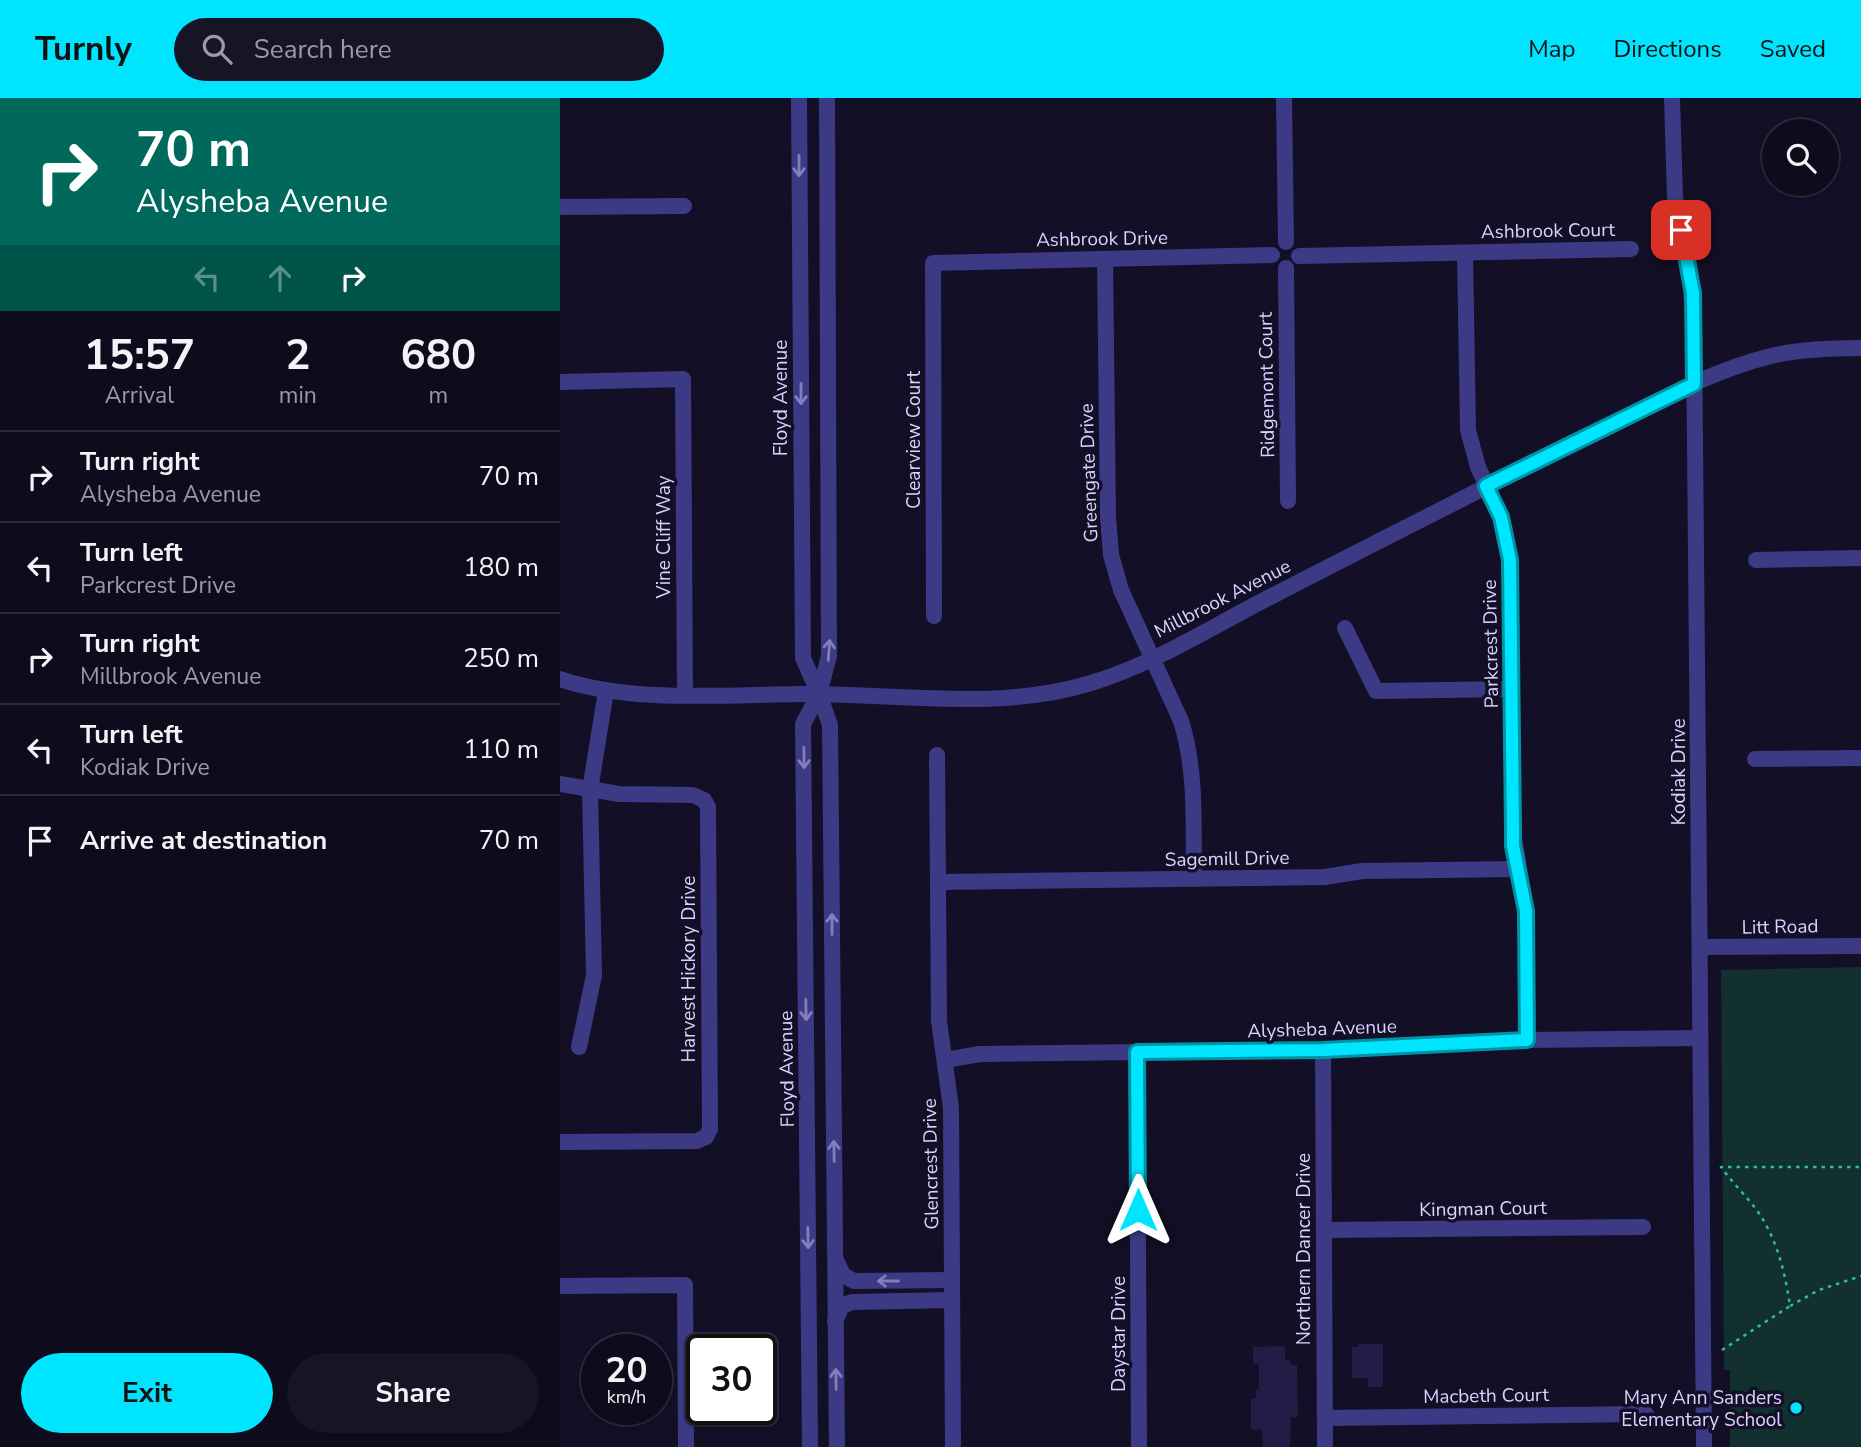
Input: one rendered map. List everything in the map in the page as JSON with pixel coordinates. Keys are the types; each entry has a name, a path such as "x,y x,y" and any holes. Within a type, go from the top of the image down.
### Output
{"street":[{"name":"Floyd Avenue","path":"799,98 803,658 830,725 836,1447"},
{"name":"Floyd Avenue","path":"810,1447 803,724 819,694 830,656 827,98"},
{"path":"1284,98 1286,242"},
{"name":"Kodiak Drive","path":"1672,98 1675,197 1693,293 1703,1447"},
{"path":"560,207 684,206"},
{"path":"1286,242 1296,247 1298,256 1295,263 1286,268 1276,265 1272,255 1276,245 1286,242"},
{"name":"Ashbrook Court","path":"1465,253 1631,249"},
{"path":"1298,256 1465,253"},
{"name":"Parkcrest Drive","path":"1465,253 1467,419 1478,467 1501,517 1509,545 1513,831 1517,869 1526,911 1527,1040"},
{"name":"Ashbrook Drive","path":"933,263 1272,255"},
{"name":"Greengate Drive","path":"1105,259 1109,536 1121,590 1181,721 1188,744 1192,769 1194,879"},
{"name":"Clearview Court","path":"933,263 934,617"},
{"name":"Ridgemont Court","path":"1286,268 1288,501"},
{"name":"Millbrook Avenue","path":"560,679 606,691 941,698 1014,697 1089,684 1151,658 1486,486 1715,373 1774,355 1861,348"},
{"name":"Vine Cliff Way","path":"560,382 683,379 685,694"},
{"path":"1756,560 1861,558"},
{"path":"1345,628 1376,691 1512,689"},
{"path":"579,1047 594,975 590,790 606,691"},
{"name":"Glencrest Drive","path":"937,755 939,1021 951,1108 953,1447"},
{"path":"1755,759 1861,758"},
{"path":"560,783 590,790"},
{"name":"Harvest Hickory Drive","path":"560,1142 696,1142 706,1137 710,1129 708,807 704,800 693,795 656,796 590,790"},
{"name":"Sagemill Drive","path":"938,882 1325,877 1362,871 1517,869"},
{"name":"Litt Road","path":"1700,947 1861,946"},
{"name":"Alysheba Avenue","path":"945,1060 981,1054 1323,1050 1527,1040 1700,1038"},
{"name":"Northern Dancer Drive","path":"1323,1050 1325,1447"},
{"name":"Daystar Drive","path":"1137,1052 1139,1447"},
{"name":"Kingman Court","path":"1324,1230 1643,1227"},
{"path":"835,1259 843,1275 854,1281 952,1280"},
{"path":"560,1286 685,1285 686,1447"},
{"path":"835,1321 842,1306 852,1302 952,1300"},
{"name":"Macbeth Court","path":"1326,1418 1646,1414"}],"path":[{"path":"1790,1307 1786,1277 1770,1231 1757,1210 1721,1167 1861,1167"},
{"path":"1722,1350 1819,1290 1861,1276"}],"green space":[{"path":"1861,967 1861,1447 1730,1447 1730,1370 1724,1370 1721,970"}],"building":[{"path":"1359,1344 1383,1344 1383,1387 1368,1387 1368,1378 1352,1378 1352,1347 1359,1347"},
{"path":"1285,1346 1285,1360 1290,1360 1291,1365 1297,1365 1298,1417 1291,1417 1290,1447 1263,1447 1262,1430 1251,1429 1251,1399 1256,1399 1256,1389 1259,1389 1259,1364 1253,1364 1253,1347"}],"place":[{"name":"Mary Ann Sanders Elementary School","path":"1796,1408"}],"route":[{"path":"1138,1210 1137,1052 1323,1050 1527,1040 1526,911 1513,846 1509,545 1496,504 1486,486 1694,384 1693,293 1681,230"}]}
